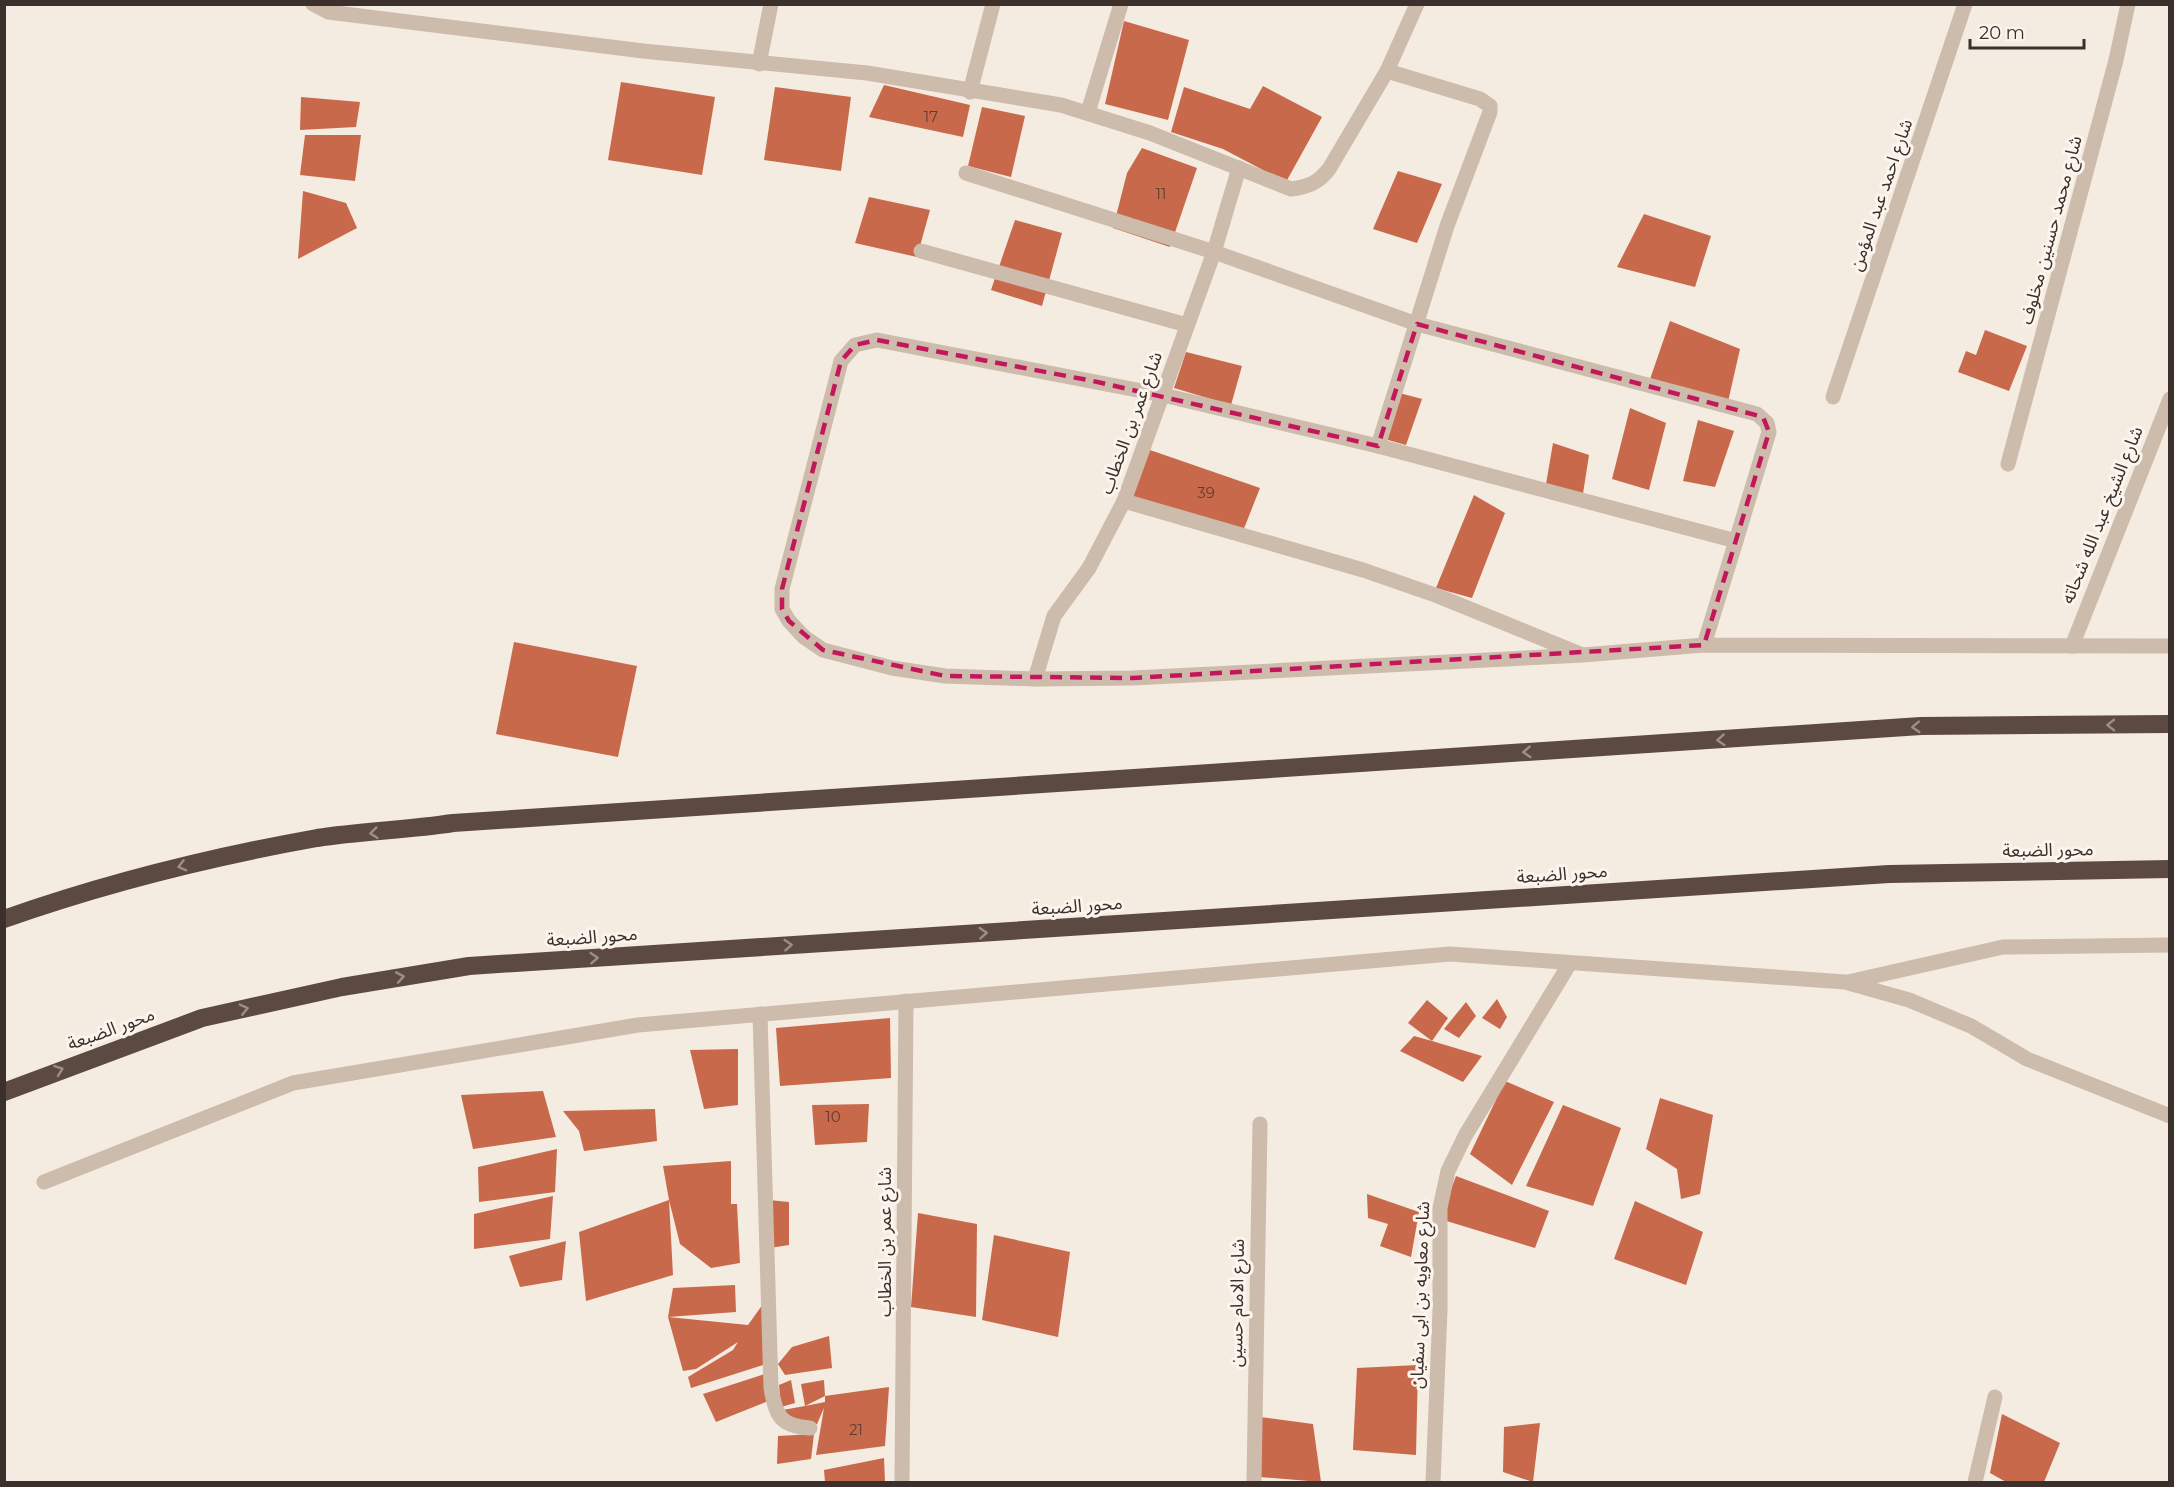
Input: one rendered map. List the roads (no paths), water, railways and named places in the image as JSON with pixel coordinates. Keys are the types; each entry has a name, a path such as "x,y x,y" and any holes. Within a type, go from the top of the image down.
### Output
{"highway":[{"path":"4,919 72,895 185,865 319,838 453,823 1921,726 2169,724"},
{"name":"محور الضبعة","path":"4,1092 202,1018 342,987 469,966 1889,874 2169,869"}],"street":[{"path":"313,4 328,12 759,64 867,73 970,92 1061,105 1088,112 1291,189 1306,187 1319,181 1329,170 1387,71 1416,4"},
{"path":"759,64 771,4"},
{"path":"970,92 993,4"},
{"path":"1088,112 1121,4"},
{"name":"شارع احمد عبد المؤمن","path":"1833,398 1965,4"},
{"name":"شارع محمد حسنين مخلوف","path":"2008,464 2116,60 2128,4"},
{"path":"1378,446 1447,226 1490,112 1490,106 1480,99 1387,71"},
{"name":"شارع عمر بن الخطاب","path":"1035,679 1054,616 1089,568 1124,501 1214,252 1239,168"},
{"path":"966,173 1214,252 1417,324 1763,417 1769,432 1704,645"},
{"path":"921,251 1187,325"},
{"path":"1736,540 1378,446 1163,395 877,340 855,345 841,361 782,589 782,609 789,621 804,637 823,650 864,662 945,676 1035,679 1133,678 1583,655 1704,645 2169,646"},
{"name":"شارع الشيخ عبد الله شحاته","path":"2072,646 2169,399"},
{"path":"1124,501 1363,570 1459,604 1583,655"},
{"path":"1845,982 2003,947 2169,945"},
{"path":"44,1182 292,1083 638,1025 1450,954 1845,982 1909,1000 1971,1026 2027,1059 2169,1116"},
{"name":"شارع معاويه بن ابى سفيان","path":"1433,1482 1440,1310 1440,1208 1448,1171 1465,1136 1570,963"},
{"name":"شارع عمر بن الخطاب","path":"902,1482 906,1001"},
{"path":"760,1014 771,1388 775,1407 781,1420 794,1427 810,1428"},
{"name":"شارع الامام حسين","path":"1254,1482 1260,1124"},
{"path":"1975,1482 1995,1397"}]}
